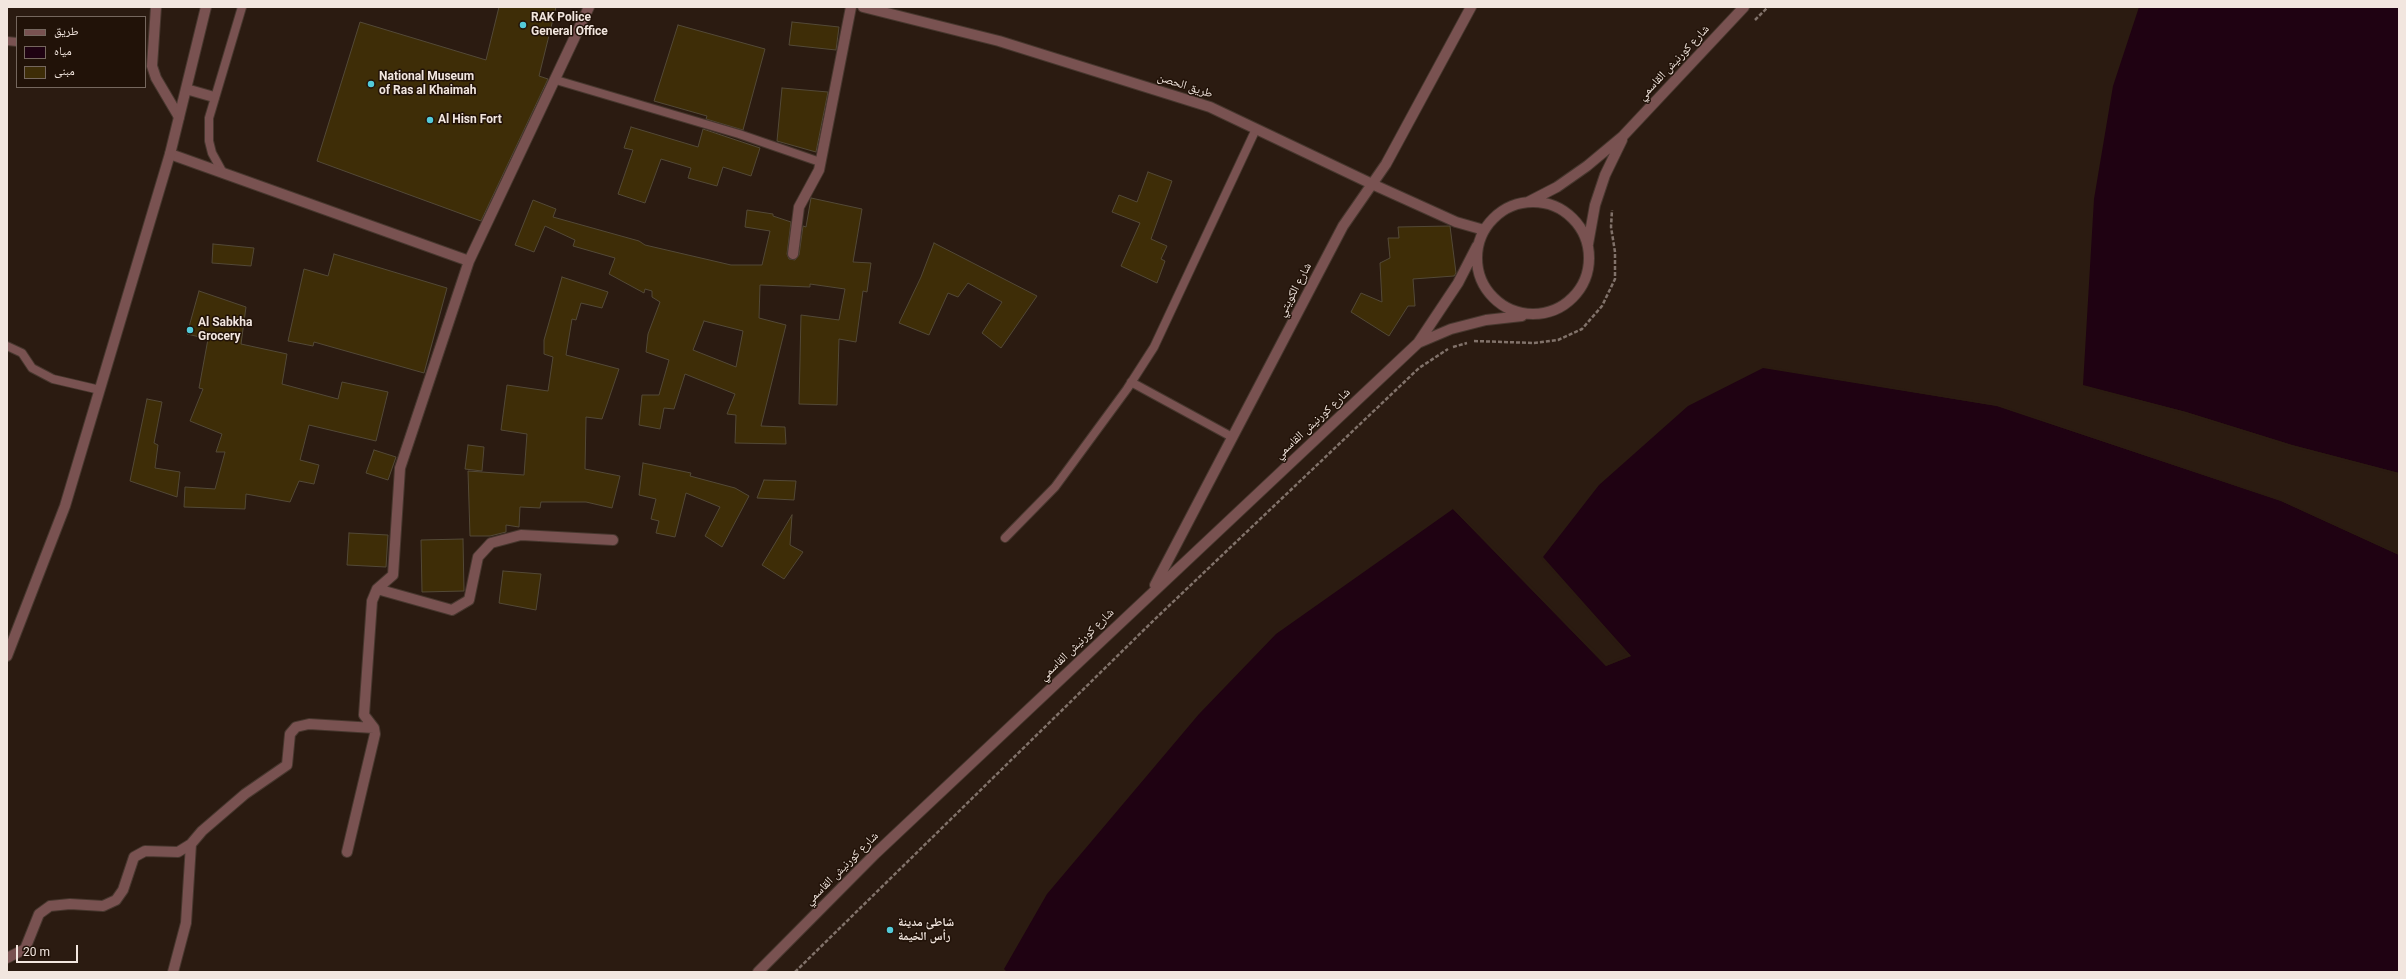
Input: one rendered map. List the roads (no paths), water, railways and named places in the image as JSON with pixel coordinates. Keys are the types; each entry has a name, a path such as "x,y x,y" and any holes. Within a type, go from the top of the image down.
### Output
{"street":[{"path":"156,7 149,61 156,78 179,117"},
{"path":"7,656 65,506 170,154 206,7"},
{"path":"347,852 375,734 374,728 364,715 372,601 377,589 393,575 400,468 469,261 556,80 589,7"},
{"path":"793,254 799,207 819,170 851,7"},
{"name":"طريق الحصن","path":"863,7 1007,43 1210,107 1456,222 1484,230"},
{"name":"شارع الكويتي","path":"1152,592 1343,226 1386,164 1471,7"},
{"name":"شارع كورنيش القاسمي","path":"1528,202 1569,179 1623,136 1744,7"},
{"path":"186,89 214,97"},
{"name":"شارع كورنيش القاسمي","path":"1588,244 1600,190 1623,136"},
{"path":"170,154 469,261"},
{"path":"1528,202 1554,206 1575,221 1588,244 1589,264 1583,284 1571,300 1553,311 1533,315 1513,311 1496,301 1483,285 1477,266 1477,246 1484,230 1500,212 1511,206 1528,202"},
{"name":"شارع كورنيش القاسمي","path":"758,972 875,854 1418,343 1458,283 1477,246"},
{"name":"شارع كورنيش القاسمي","path":"1418,343 1451,329 1486,320 1533,315"},
{"path":"377,589 452,610 469,600 478,557 491,543 521,535 613,540"},
{"path":"7,958 24,948 39,914 50,906 70,904 103,906 116,900 123,890 134,857 144,851 178,852 191,844 202,831 245,794 287,765 290,734 296,727 309,724 374,728"},
{"path":"173,972 186,923 191,844"}],"lane":[{"path":"223,173 215,158 209,141 209,118 242,7"},
{"path":"556,80 739,134 820,162"},
{"path":"1005,538 1055,487 1131,382 1154,347 1256,129"},
{"path":"7,346 22,353 32,368 53,379 100,390"},
{"path":"1131,382 1232,437"}],"water":[{"path":"2139,7 2399,7 2399,473 2292,445 2186,412 2083,385 2094,199 2113,86"},
{"path":"1763,368 1997,406 2281,501 2399,555 2399,972 1007,972 1004,969 1047,894 1199,714 1276,634 1453,509 1606,666 1631,656 1543,557 1599,485 1688,406"}],"place":[{"name":"RAK Police General Office","path":"523,25"},
{"name":"National Museum of Ras al Khaimah","path":"371,84"},
{"name":"Al Hisn Fort","path":"430,120"},
{"name":"Al Sabkha Grocery","path":"190,330"},
{"name":"شاطئ مدينة رأس الخيمة","path":"890,930"}]}
